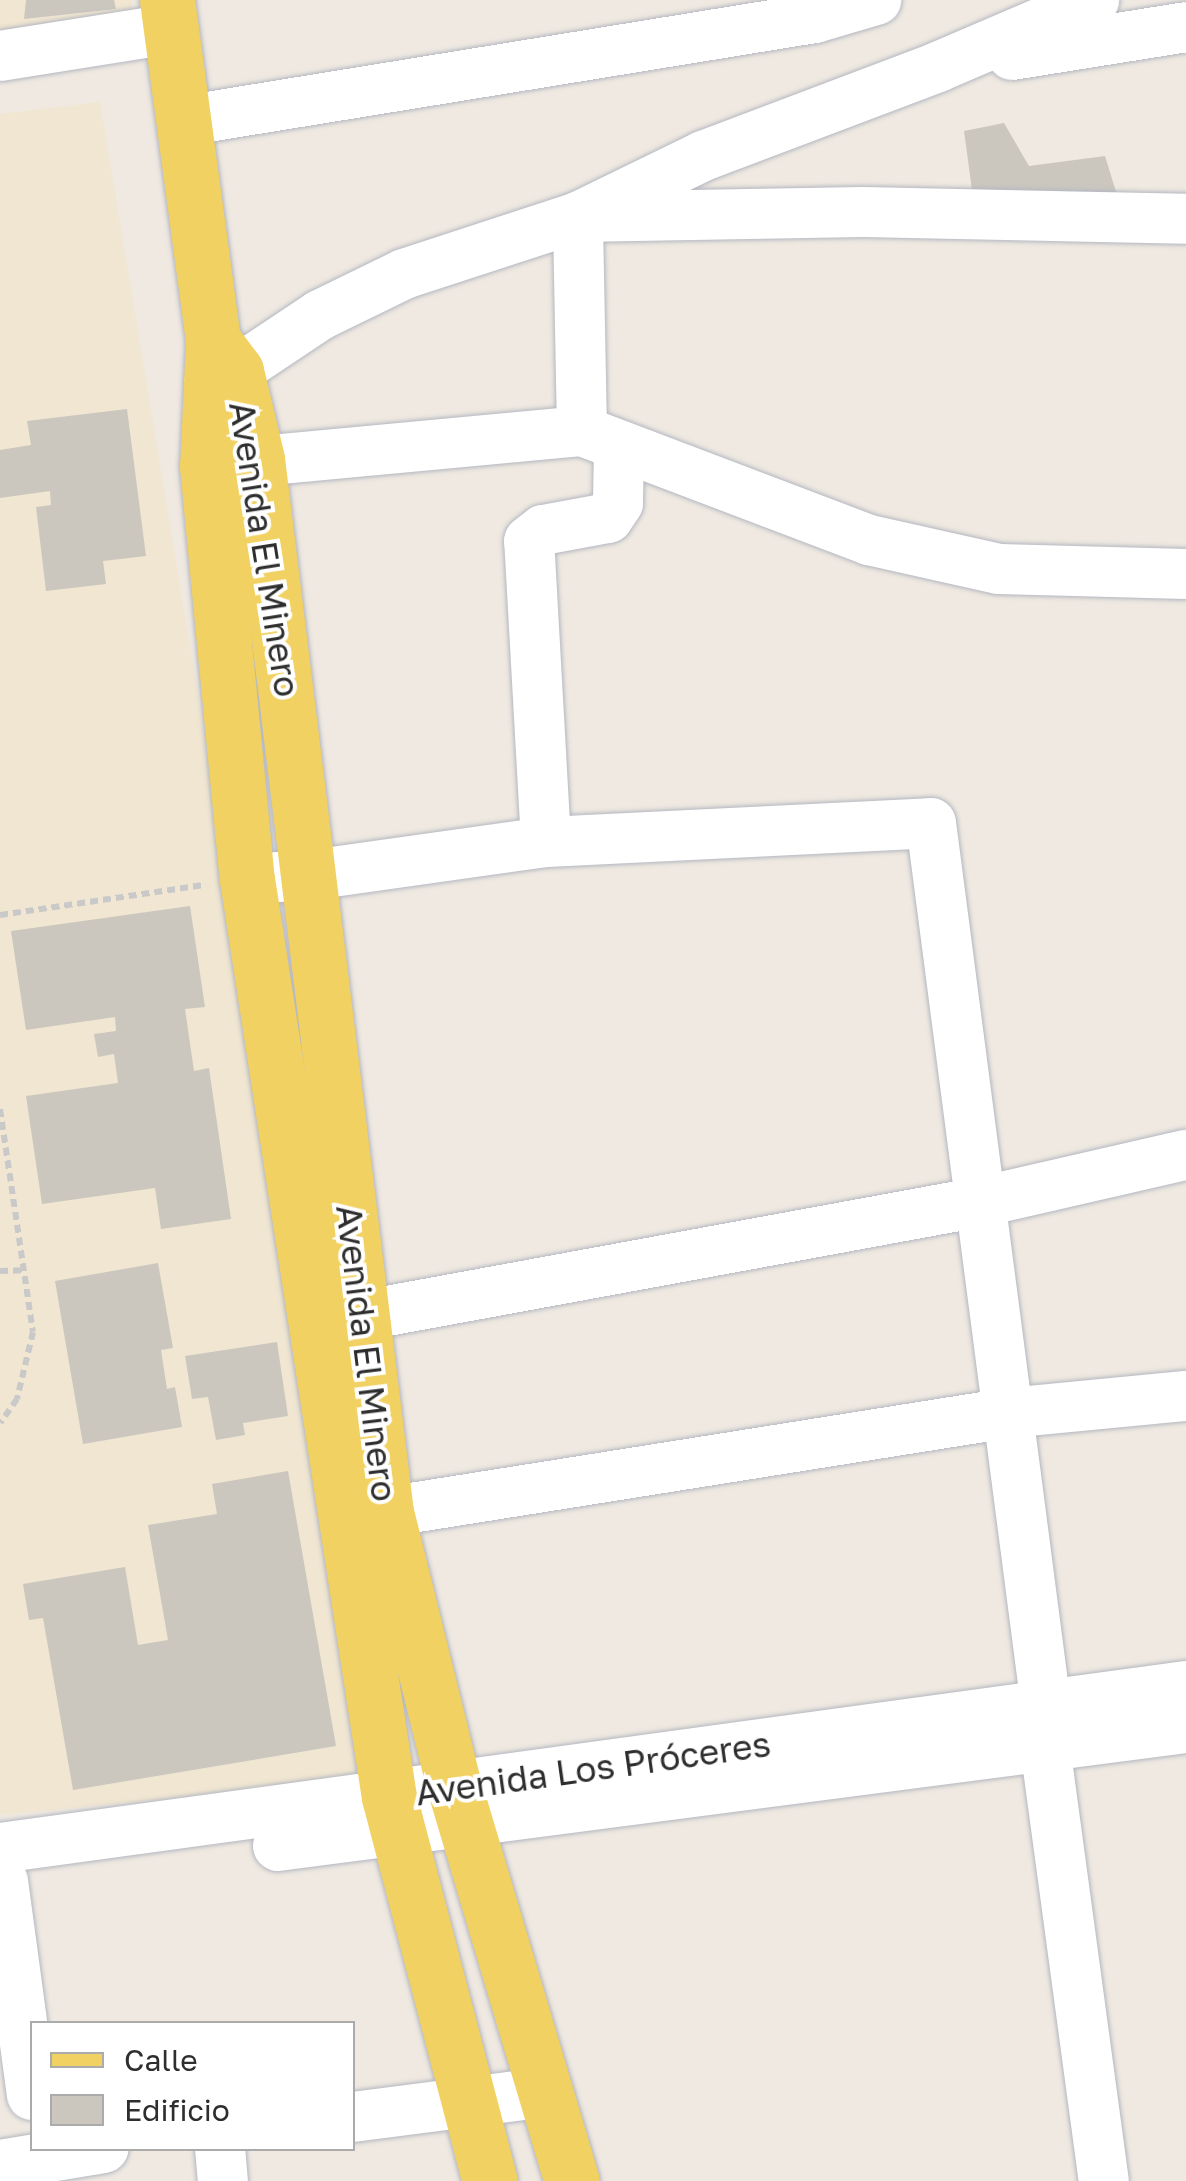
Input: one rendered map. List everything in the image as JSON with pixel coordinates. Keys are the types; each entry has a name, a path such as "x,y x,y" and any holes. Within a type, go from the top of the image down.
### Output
{"main road":[{"name":"Avenida El Minero","path":"168,15 232,463 311,874 336,1320 386,1512 377,1573 459,1804 572,2181"},
{"name":"Avenida El Minero","path":"232,463 247,879 336,1320 377,1573 392,1814 490,2181"}],"street":[{"path":"183,121 876,0"},
{"path":"219,365 404,274 578,217 703,156 938,66 1094,0"},
{"path":"0,56 168,15"},
{"path":"938,66 1130,18 1186,26"},
{"path":"578,217 864,212 1186,219"},
{"path":"546,842 529,540 544,530 608,518 618,504 600,438 578,217"},
{"path":"232,463 600,438 869,540 999,569 1186,574"},
{"path":"247,879 546,842 931,823 1104,2181"},
{"path":"336,1320 980,1202 1186,1155"},
{"path":"386,1512 1008,1413 1186,1396"},
{"name":"Avenida Los Próceres","path":"1,1870 1045,1726 1186,1686"},
{"name":"Avenida Los Próceres","path":"1045,1726 1186,1728"},
{"path":"1,1870 30,2080"},
{"path":"355,2118 547,2092"},
{"path":"31,2163 89,2151"},
{"path":"220,2151 224,2181"}],"path":[{"path":"0,915 247,879"},
{"path":"0,1110 33,1332 17,1399 0,1423"},
{"path":"0,1271 24,1270"}],"shaded area":[{"path":"0,0 131,0 136,31 0,51"},
{"path":"100,102 195,677 359,1780 0,1815 0,114"}],"building":[{"path":"26,0 114,0 116,9 24,19"},
{"path":"1004,123 1029,166 1105,156 1117,195 972,190 964,131"},
{"path":"127,409 146,556 103,561 106,584 46,591 36,507 51,505 50,491 0,498 0,450 31,445 27,421"},
{"path":"190,906 205,1007 185,1009 194,1071 209,1068 231,1219 161,1229 155,1188 42,1204 26,1096 118,1083 114,1054 98,1057 94,1034 116,1031 115,1017 26,1030 11,931"},
{"path":"158,1263 173,1348 161,1350 167,1389 175,1387 182,1427 83,1444 55,1281"},
{"path":"277,1342 288,1416 243,1423 245,1435 216,1440 208,1397 192,1399 185,1356"},
{"path":"288,1471 336,1746 73,1790 43,1618 29,1620 23,1584 125,1567 138,1645 168,1640 148,1525 217,1514 212,1484"}]}
